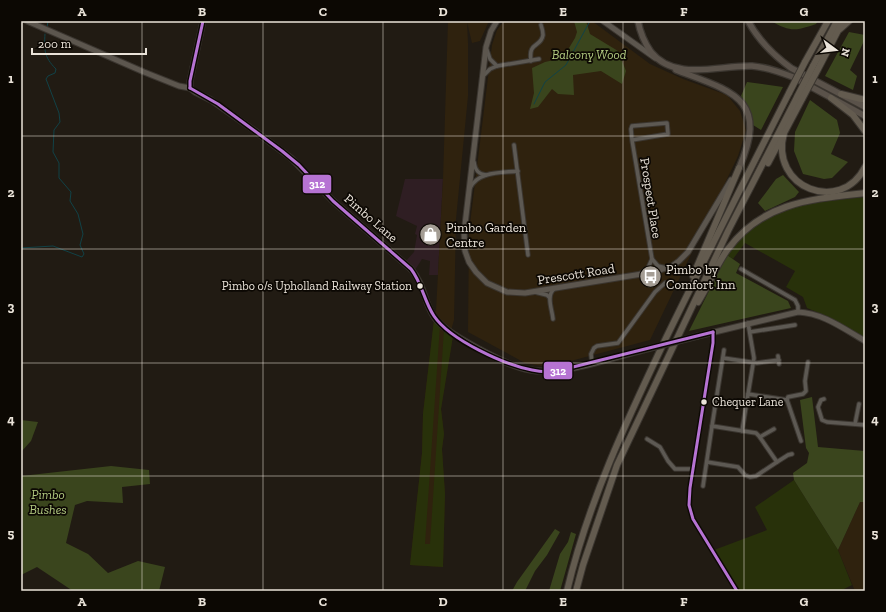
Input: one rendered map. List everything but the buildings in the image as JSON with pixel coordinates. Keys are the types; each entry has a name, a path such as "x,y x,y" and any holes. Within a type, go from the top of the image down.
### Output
{"highway":[{"path":"567,591 580,541 605,472 620,436 688,293 805,62 828,21"},
{"path":"576,591 583,565 617,465 684,323 743,204 800,98 837,21"},
{"path":"815,68 836,35 842,21"},
{"path":"836,35 849,21"},
{"path":"841,94 865,100"},
{"path":"743,204 758,181 784,134 800,98"},
{"path":"830,98 853,115 865,131"},
{"path":"784,134 781,150 782,159 789,173 797,182 811,190 822,192 835,191 846,187 855,181 865,167"},
{"path":"688,293 695,269 739,168"},
{"path":"684,323 700,299 728,249 745,230 764,216 786,206 807,200 865,193"}],"main road":[{"name":"Prescott Road","path":"638,21 643,40 659,60 676,70 710,82 724,89 737,97 745,108 749,117 750,129 748,144 739,168"},
{"path":"748,21 759,39 769,51 791,68 865,107"},
{"path":"670,67 695,69 738,66 765,68 793,77 865,116"}],"street":[{"name":"Pimbo Lane","path":"27,21 144,72 179,86 190,88 224,108 286,154 334,201 411,269 419,279 435,318 461,339 487,353 522,368 539,372 558,371 592,363"},
{"path":"190,88 190,81 203,21"},
{"name":"Prescott Road","path":"497,21 489,36 486,47 463,240 465,251 472,267 483,280 498,289 518,293 623,278 668,268 679,261 692,248 739,168"},
{"path":"603,21 659,60"},
{"path":"531,60 531,49 538,43 543,34 541,25"},
{"path":"486,47 490,59 497,66"},
{"path":"483,76 490,69 497,66 539,60"},
{"name":"Prospect Place","path":"632,140 668,134 667,123 632,126 631,129 632,140 652,259"},
{"path":"514,145 528,255"},
{"path":"474,151 474,165 477,171 481,174 487,175"},
{"path":"469,192 475,180 487,175 518,171"},
{"path":"640,274 648,268 652,259 658,266 668,268"},
{"path":"741,269 795,300 798,306 798,312"},
{"path":"665,283 655,292 618,344 597,346 594,348 591,354 592,363 748,323 798,312 819,315 865,341"},
{"path":"554,319 550,293 555,288"},
{"path":"532,292 550,297"},
{"path":"742,431 754,363 754,353 748,323"},
{"path":"750,332 795,324"},
{"path":"713,332 714,343 693,469 689,505 693,519 737,591"},
{"path":"703,486 724,350"},
{"path":"722,358 754,363 779,360"},
{"path":"787,400 788,397 803,394 806,391 808,362"},
{"path":"748,394 787,400"},
{"path":"822,420 818,407 821,400 824,399"},
{"path":"787,400 801,441"},
{"path":"855,424 859,404"},
{"path":"817,421 822,420 827,422 865,425"},
{"path":"712,426 756,433 777,462"},
{"path":"760,437 774,429"},
{"path":"647,439 660,447 668,462 675,469 693,469"},
{"path":"707,462 738,467 745,475 750,477 756,476 788,455 792,454"}],"shaded area":[{"path":"448,21 489,21 480,41 472,43 467,22 468,96 456,219 454,320 450,334 453,336 441,409 444,434 442,449 445,494 443,567 410,565 422,453 423,414 436,311 443,179"},
{"path":"504,21 592,21 650,64 683,79 727,95 740,111 746,130 738,156 650,340 548,367 525,363 468,332 469,232 492,45 497,30"},
{"path":"405,179 443,179 438,275 429,275 430,261 422,259 415,270 406,261 414,252 417,226 396,216"},
{"path":"860,502 865,502 865,591 855,591 838,550"}],"green space":[{"name":"Balcony Wood","path":"574,21 586,21 590,34 618,51 626,71 622,84 601,71 573,75 574,95 558,94 552,89 538,107 530,109 534,93 532,68 545,62 563,58 577,32"},
{"path":"771,21 818,21 816,24 798,29 788,29"},
{"path":"849,32 865,35 865,39 850,70 857,76 853,90 825,76"},
{"path":"747,82 783,87 761,130 753,125 751,113 741,96"},
{"path":"810,100 837,120 840,133 831,154 848,162 832,178 824,179 803,174 794,151 795,132"},
{"path":"783,175 799,192 795,197 765,211 758,203 776,179"},
{"path":"865,197 865,338 829,317 807,308 803,297 786,287 795,271 745,243 733,259 727,255 743,236 756,225 785,210 816,203"},
{"path":"727,255 740,264 736,273 788,301 791,308 689,331"},
{"path":"434,320 440,325 425,544 430,544 444,329 453,336 441,409 444,434 442,449 445,494 443,567 410,565 422,453 423,414"},
{"path":"812,397 818,447 865,451 865,502 860,502 838,550 794,480 793,473 807,463 809,453 806,448 800,400"},
{"name":"Pimbo Bushes","path":"21,420 38,422 31,441 21,452"},
{"name":"Pimbo Bushes","path":"111,466 149,470 150,484 122,487 123,503 87,501 75,505 66,543 88,554 108,573 138,561 165,567 159,591 73,591 37,567 21,575 21,476"},
{"path":"794,480 838,550 852,585 840,591 740,591 714,550 767,530 755,507"},
{"path":"555,529 560,532 547,555 535,571 525,591 512,591 517,582"},
{"path":"571,532 576,534 560,591 549,591 560,554 568,542"}],"waterway":[{"path":"47,28 48,21"},
{"path":"534,104 545,82 566,65 590,21"},
{"path":"21,248 53,246 82,257 84,254 80,245 83,234 78,214 70,201 71,192 59,178 59,163 53,152 54,130 60,122 59,113 46,79 48,76 55,73 56,69 47,57 45,34"}],"transit line":[{"name":"312","path":"190,88 190,81 203,21"},
{"name":"312","path":"190,88 218,104 299,165 333,201 411,269 418,280 434,316 442,325 452,334 493,357 532,370 545,372 557,371 713,332"},
{"name":"312","path":"713,332 713,343 690,488 689,505 693,519 737,591"}],"place":[{"name":"Pimbo Garden Centre","path":"430,234"},
{"name":"Pimbo by Comfort Inn","path":"651,276"},
{"name":"Pimbo o/s Upholland Railway Station","path":"420,286"},
{"name":"Chequer Lane","path":"704,402"}]}
